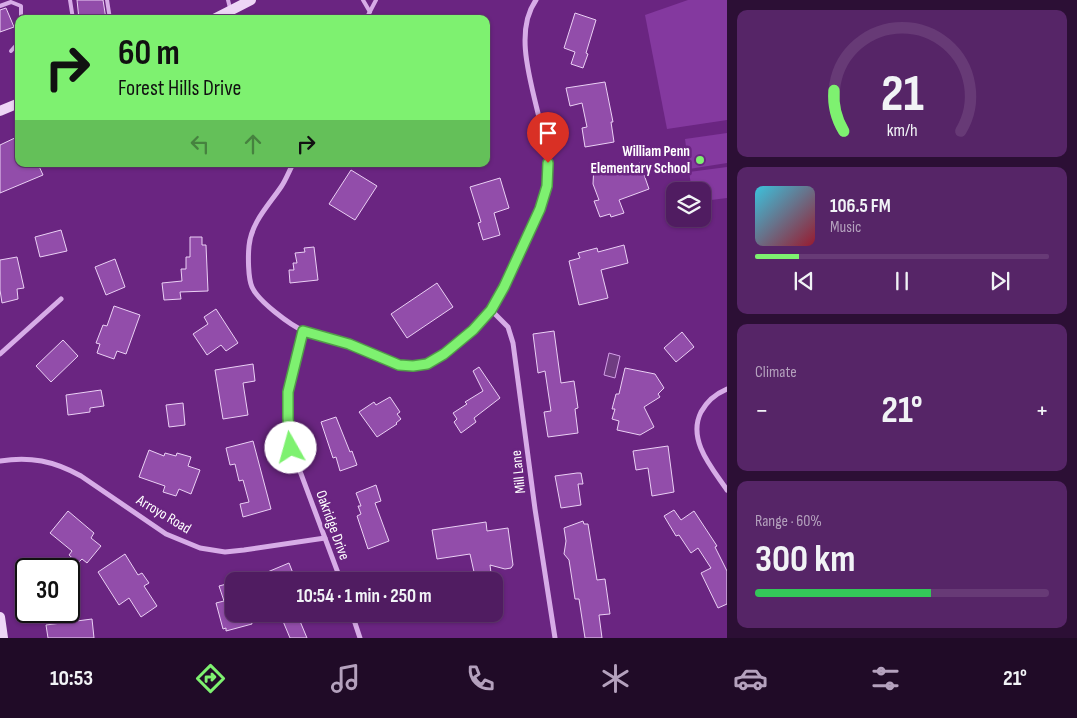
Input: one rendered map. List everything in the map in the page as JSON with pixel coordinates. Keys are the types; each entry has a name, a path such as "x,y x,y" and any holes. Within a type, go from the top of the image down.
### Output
{"main road":[{"path":"219,15 229,5 251,0"},
{"path":"0,111 15,105"},
{"path":"0,617 3,638"}],"street":[{"path":"292,167 282,186 258,218 249,244 252,287 281,317 303,331 349,344 399,365 427,364 444,354 473,330 491,310 508,279 540,209 547,186 548,163 525,54 526,27 531,6 536,0"},
{"path":"0,354 61,299"},
{"name":"Mill Lane","path":"491,310 508,327 513,344 555,638"},
{"name":"Oakridge Drive","path":"303,331 288,392 291,448 338,572"},
{"path":"727,389 719,392 706,403 699,416 696,434 707,460 727,490"},
{"name":"Arroyo Road","path":"0,461 27,458 39,459 67,468 166,534 200,548 225,552 325,538"},
{"path":"355,622 360,638"}],"lane":[{"path":"70,0 72,15"},
{"path":"107,0 109,15"},
{"path":"363,0 370,12"},
{"path":"368,15 376,0"},
{"path":"0,6 11,2 21,6 21,15"},
{"path":"11,51 15,46"}],"shaded area":[{"path":"688,0 727,0 727,120 667,129 645,15"},
{"path":"727,133 727,163 689,169 685,139"},
{"path":"727,167 727,198 711,200 711,182 691,182 689,172"},
{"path":"609,353 620,356 615,378 604,375"}],"building":[{"path":"77,0 103,0 105,15 79,15"},
{"path":"6,8 14,27 0,32 0,10"},
{"path":"575,13 596,20 583,68 571,64 575,52 564,48"},
{"path":"605,82 613,122 611,122 614,142 585,147 582,128 587,127 582,103 570,106 566,88"},
{"path":"15,138 15,167 39,167 43,175 0,193 0,145"},
{"path":"640,163 649,189 619,200 624,213 611,217 610,214 600,217 594,201 599,200 593,184 594,165 613,165 613,173"},
{"path":"351,170 377,186 355,220 329,204"},
{"path":"500,178 509,208 494,213 500,235 483,240 478,223 481,222 470,187"},
{"path":"61,230 67,251 40,257 35,237"},
{"path":"190,237 202,237 202,245 206,245 208,291 180,292 181,299 164,300 162,283 182,281 181,269 186,269 186,257 190,257"},
{"path":"624,245 628,263 601,270 608,298 579,305 569,261 580,258 578,253 597,248 598,252"},
{"path":"314,247 318,280 290,283 289,270 294,270 293,263 297,263 295,253 305,252 304,248"},
{"path":"17,257 24,288 17,289 18,299 2,303 0,260"},
{"path":"115,259 125,287 106,295 95,267"},
{"path":"437,283 453,307 407,338 391,314"},
{"path":"114,306 140,315 126,354 117,351 114,359 97,353 100,344 96,343 103,325 107,326"},
{"path":"216,309 238,343 226,351 221,345 207,355 193,334 208,324 204,317"},
{"path":"554,331 561,383 574,381 578,408 575,409 578,433 548,437 544,412 551,411 545,371 538,373 533,334"},
{"path":"682,332 694,347 676,362 664,348"},
{"path":"63,340 78,356 51,382 36,366"},
{"path":"253,364 255,381 243,383 248,415 223,419 215,370"},
{"path":"479,367 500,398 474,418 476,422 461,433 454,422 457,419 453,413 467,404 465,402 483,391 473,371"},
{"path":"625,368 655,374 664,388 658,394 660,397 644,407 654,427 640,435 617,430 619,421 612,419 615,409 612,409 616,394 619,394"},
{"path":"101,390 104,406 90,408 90,412 68,415 66,395"},
{"path":"390,397 400,412 397,414 401,419 397,424 377,437 359,412 374,402 376,405"},
{"path":"183,403 185,425 169,427 166,405"},
{"path":"336,417 357,465 340,471 336,457 333,458 321,422"},
{"path":"253,441 271,509 243,517 240,504 249,502 243,480 239,481 235,464 230,465 226,448"},
{"path":"668,446 674,492 652,496 648,468 636,470 633,451"},
{"path":"149,450 164,456 165,453 176,456 177,453 191,457 188,466 200,470 191,494 179,489 176,496 163,492 165,486 139,477"},
{"path":"581,473 583,484 578,484 581,505 561,508 555,476"},
{"path":"376,485 381,501 375,503 389,541 368,549 357,516 361,514 358,506 361,506 356,493"},
{"path":"674,510 681,520 694,511 717,546 715,547 727,571 727,604 718,608 701,573 711,568 698,548 691,553 679,535 676,536 664,516"},
{"path":"68,511 94,533 91,538 101,546 87,563 82,559 80,561 80,558 72,558 69,555 72,551 50,533"},
{"path":"583,521 584,524 588,524 597,580 605,579 610,614 599,615 602,638 585,638 579,599 575,599 569,560 564,554 566,541 564,528"},
{"path":"486,522 487,531 508,528 513,565 511,568 505,569 490,565 491,572 474,572 470,554 437,559 432,530"},
{"path":"125,554 138,575 142,573 149,583 144,586 157,606 141,617 129,598 119,605 98,572"},
{"path":"289,563 292,572 268,572"},
{"path":"225,584 225,622 252,622 252,624 226,631 226,628 223,629 216,603 224,601 219,586"},
{"path":"92,619 94,638 48,638 46,625 80,623 80,621"},
{"path":"283,622 300,622 307,638 290,638"}],"place":[{"name":"William Penn Elementary School","path":"700,160"}],"route":[{"path":"291,448 288,392 303,331 349,344 399,365 427,364 444,354 473,330 491,310 504,287 540,209 547,186 548,163"}]}
